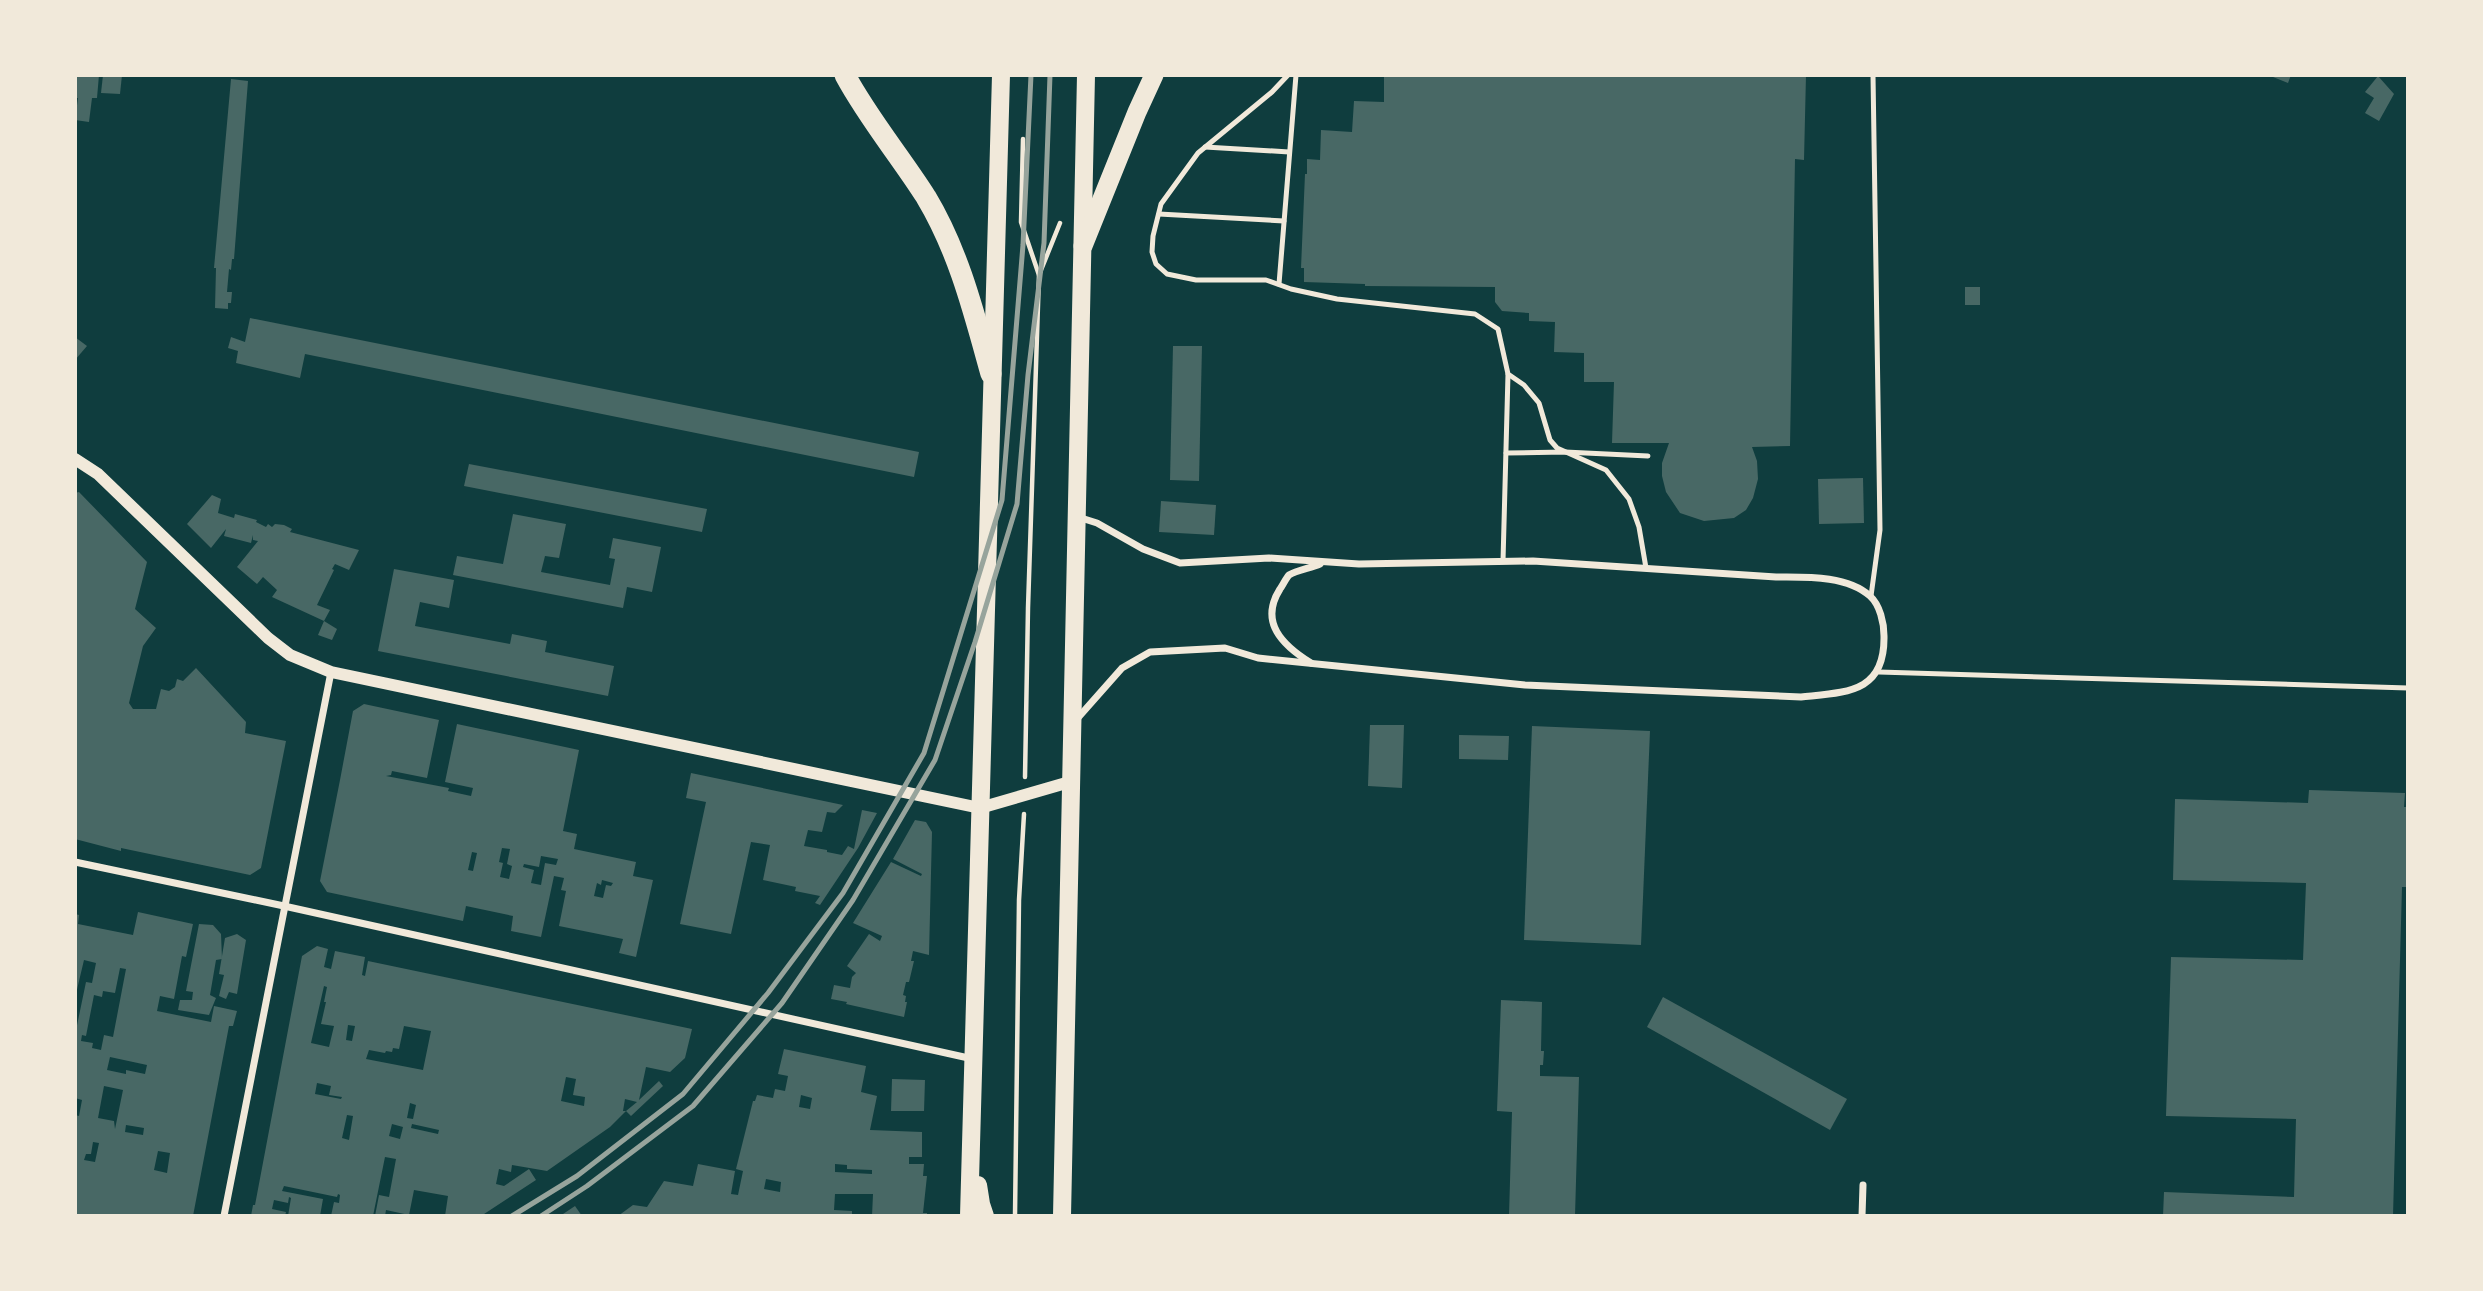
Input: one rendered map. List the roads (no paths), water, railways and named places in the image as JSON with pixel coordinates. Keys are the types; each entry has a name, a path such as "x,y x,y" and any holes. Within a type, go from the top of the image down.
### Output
{"highway":[{"path":"1083,246 1136,112 1154,75"},
{"path":"846,79 927,199 965,280 991,374"}],"main road":[{"path":"969,1216 1001,75"},
{"path":"1062,1216 1086,75"},
{"path":"970,1165 985,1216"}],"street":[{"path":"75,459 98,474 268,638 290,655 331,673 980,808 1073,781"},
{"path":"1074,723 1122,668 1150,652 1183,648 1225,648 1258,658 1525,685 1769,697 1839,693 1863,685 1879,672 1884,651 1884,627 1880,611 1871,596 1849,584 1812,577 1503,561 1324,563 1269,558 1180,563 1143,549 1097,523 1077,517"},
{"path":"1313,664 1280,638 1271,619 1274,600 1289,575 1324,563"},
{"path":"223,1216 331,673"},
{"path":"75,862 973,1059"},
{"path":"1861,1216 1863,1185"}],"lane":[{"path":"1289,75 1198,153 1161,204 1153,236 1152,252 1156,264 1167,274 1196,280 1266,280 1291,289 1337,299 1475,314 1498,329 1508,374 1503,561"},
{"path":"1279,284 1296,75"},
{"path":"1871,596 1880,530 1873,75"},
{"path":"1205,147 1289,152"},
{"path":"1159,215 1284,221"},
{"path":"1508,374 1524,385 1539,403 1550,440 1557,448 1606,470 1629,499 1639,527 1646,568"},
{"path":"1506,453 1565,452 1648,456"},
{"path":"1879,672 2408,688"}],"railway":[{"path":"512,1216 577,1176 683,1094 768,993 843,893 924,753 1002,500 1023,245 1031,75"},
{"path":"541,1216 587,1186 693,1106 782,1003 853,900 935,760 1017,504 1028,375 1044,243 1050,75"}]}
